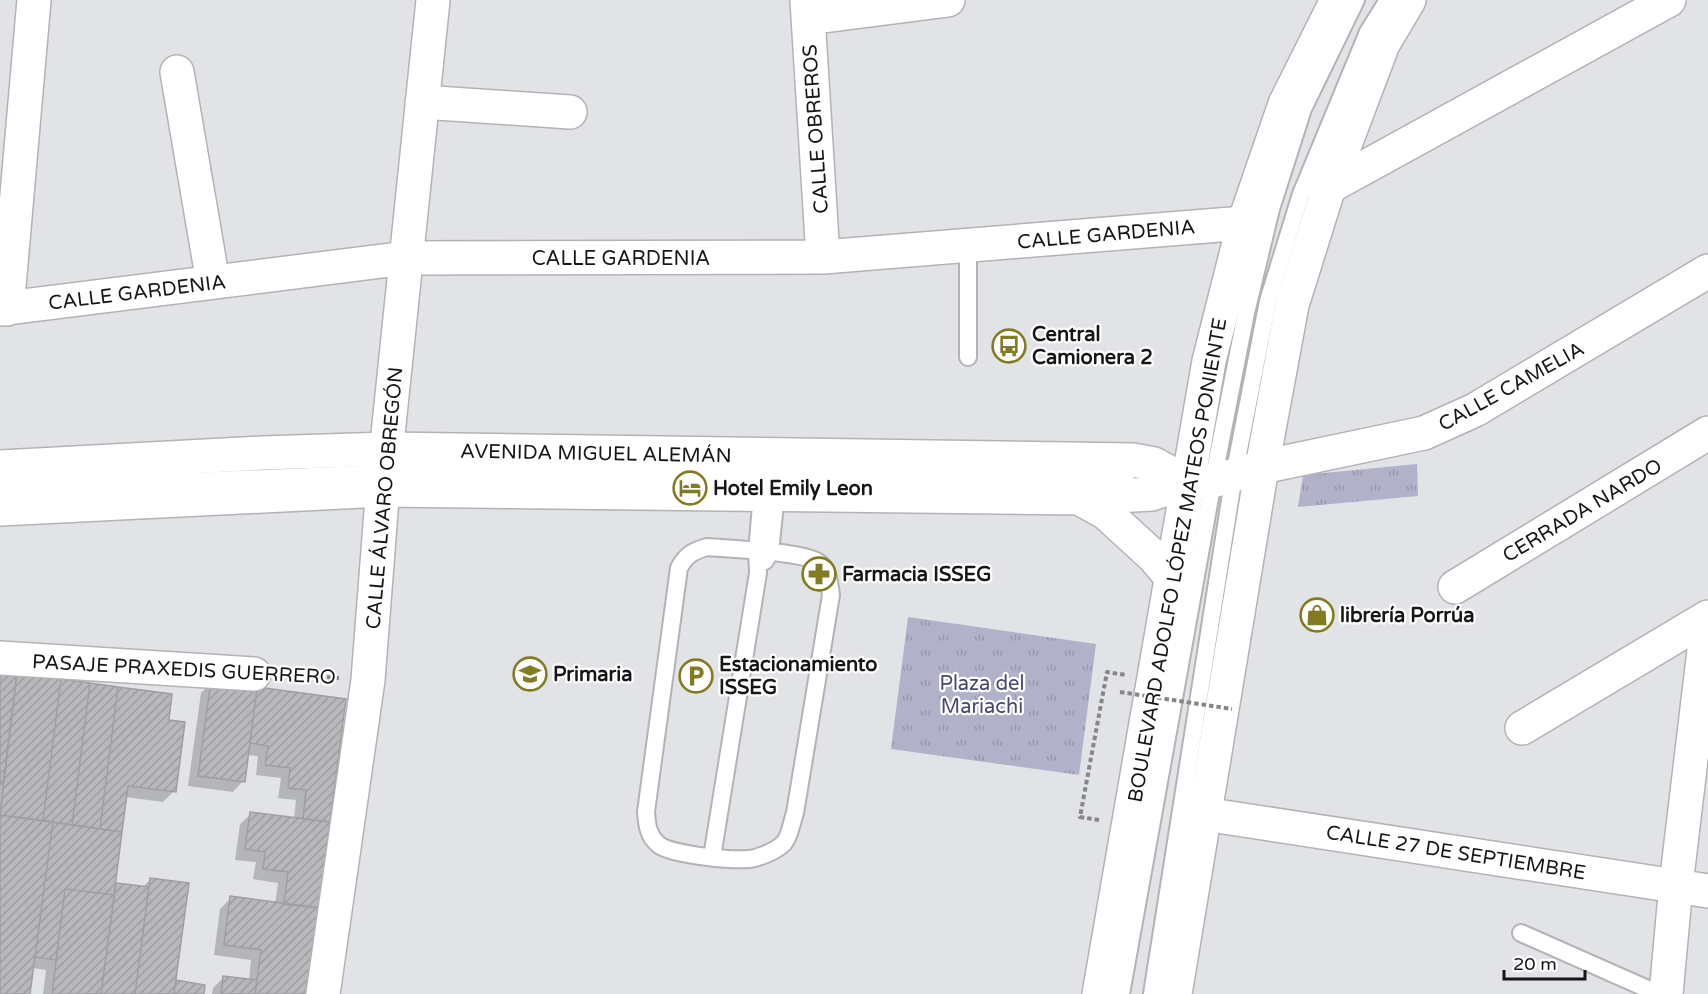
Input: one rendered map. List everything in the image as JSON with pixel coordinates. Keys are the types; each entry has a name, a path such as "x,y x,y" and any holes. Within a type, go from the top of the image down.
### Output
{"street":[{"path":"4,309 34,0"},
{"name":"CALLE ÁLVARO OBREGÓN","path":"323,994 368,680 384,471 433,0"},
{"path":"808,9 948,0"},
{"name":"BOULEVARD ADOLFO LÓPEZ MATEOS PONIENTE","path":"1175,994 1204,814 1224,476 1209,361 1244,223 1285,104 1336,0"},
{"name":"BOULEVARD ADOLFO LÓPEZ MATEOS PONIENTE","path":"1099,994 1171,577 1224,476 1292,305 1329,187 1383,44 1409,0"},
{"path":"1329,187 1669,0"},
{"name":"CALLE OBREROS","path":"808,9 823,257"},
{"path":"177,72 213,282"},
{"path":"422,102 570,112"},
{"name":"CALLE GARDENIA","path":"4,309 406,258 823,257 1244,223"},
{"name":"CALLE CAMELIA","path":"1224,476 1425,433 1475,410 1708,272"},
{"name":"CERRADA NARDO","path":"1455,587 1708,433"},
{"name":"AVENIDA MIGUEL ALEMÁN","path":"0,467 263,453 384,471 769,495 1079,498 1152,494 1224,476"},
{"name":"AVENIDA MIGUEL ALEMÁN","path":"0,509 384,471 1133,460 1224,476"},
{"path":"1079,498 1106,513 1154,557 1171,577"},
{"path":"1522,729 1708,617"},
{"path":"1666,994 1676,885 1708,617"},
{"name":"PASAJE PRAXEDIS GUERRERO","path":"0,658 254,674"},
{"name":"CALLE 27 DE SEPTIEMBRE","path":"1204,814 1708,891"}],"lane":[{"path":"1152,994 1246,313 1271,209 1303,109 1356,0"},
{"path":"1121,994 1224,476 1268,301 1301,194 1368,32 1388,0"},
{"path":"968,246 968,357"},
{"path":"0,489 384,471"},
{"path":"712,857 758,573 764,551 769,495"},
{"path":"707,547 764,551 804,557 819,562 828,574 831,595 795,813 785,842 771,852 753,858 712,857 671,852 658,844 647,830 646,812 679,568 684,558 694,550 707,547"},
{"path":"1521,933 1659,994"}],"path":[{"path":"1101,809 1099,821 1080,817 1107,672 1154,678"},
{"name":"PASAJE PRAXEDIS GUERRERO","path":"254,674 368,680"},
{"path":"1118,704 1120,692 1232,709"}],"green space":[{"path":"1417,464 1418,496 1298,507 1303,475"},
{"name":"Plaza del Mariachi","path":"908,617 1096,644 1079,775 891,749"}],"building":[{"path":"0,671 17,673 3,784 0,784"},
{"path":"17,673 61,679 43,821 0,815"},
{"path":"61,679 90,683 72,825 43,821"},
{"path":"211,680 257,687 245,782 198,776"},
{"path":"90,683 118,687 100,829 72,825"},
{"path":"118,687 172,694 169,720 185,722 176,792 128,786 122,832 100,829"},
{"path":"257,687 346,699 330,822 303,819 306,790 288,788 290,768 265,765 268,746 250,743"},
{"path":"250,812 330,822 319,908 284,904 288,872 263,869 265,852 245,849"},
{"path":"0,815 53,822 30,994 0,994"},
{"path":"53,822 122,832 114,895 65,889 56,960 35,957"},
{"path":"150,878 189,883 174,994 135,994"},
{"path":"116,883 149,887 135,994 101,994"},
{"path":"65,889 114,895 101,994 52,994"},
{"path":"230,896 319,908 307,994 255,994 261,950 224,945"},
{"path":"223,976 257,980 255,994 221,994"},
{"path":"176,980 205,985 204,994 174,994"}],"place":[{"name":"Central Camionera 2","path":"1009,346"},
{"name":"Hotel Emily Leon","path":"690,488"},
{"name":"Farmacia ISSEG","path":"819,574"},
{"name":"librería Porrúa","path":"1317,615"},
{"name":"Primaria","path":"530,674"},
{"name":"Estacionamiento ISSEG","path":"696,676"}]}
